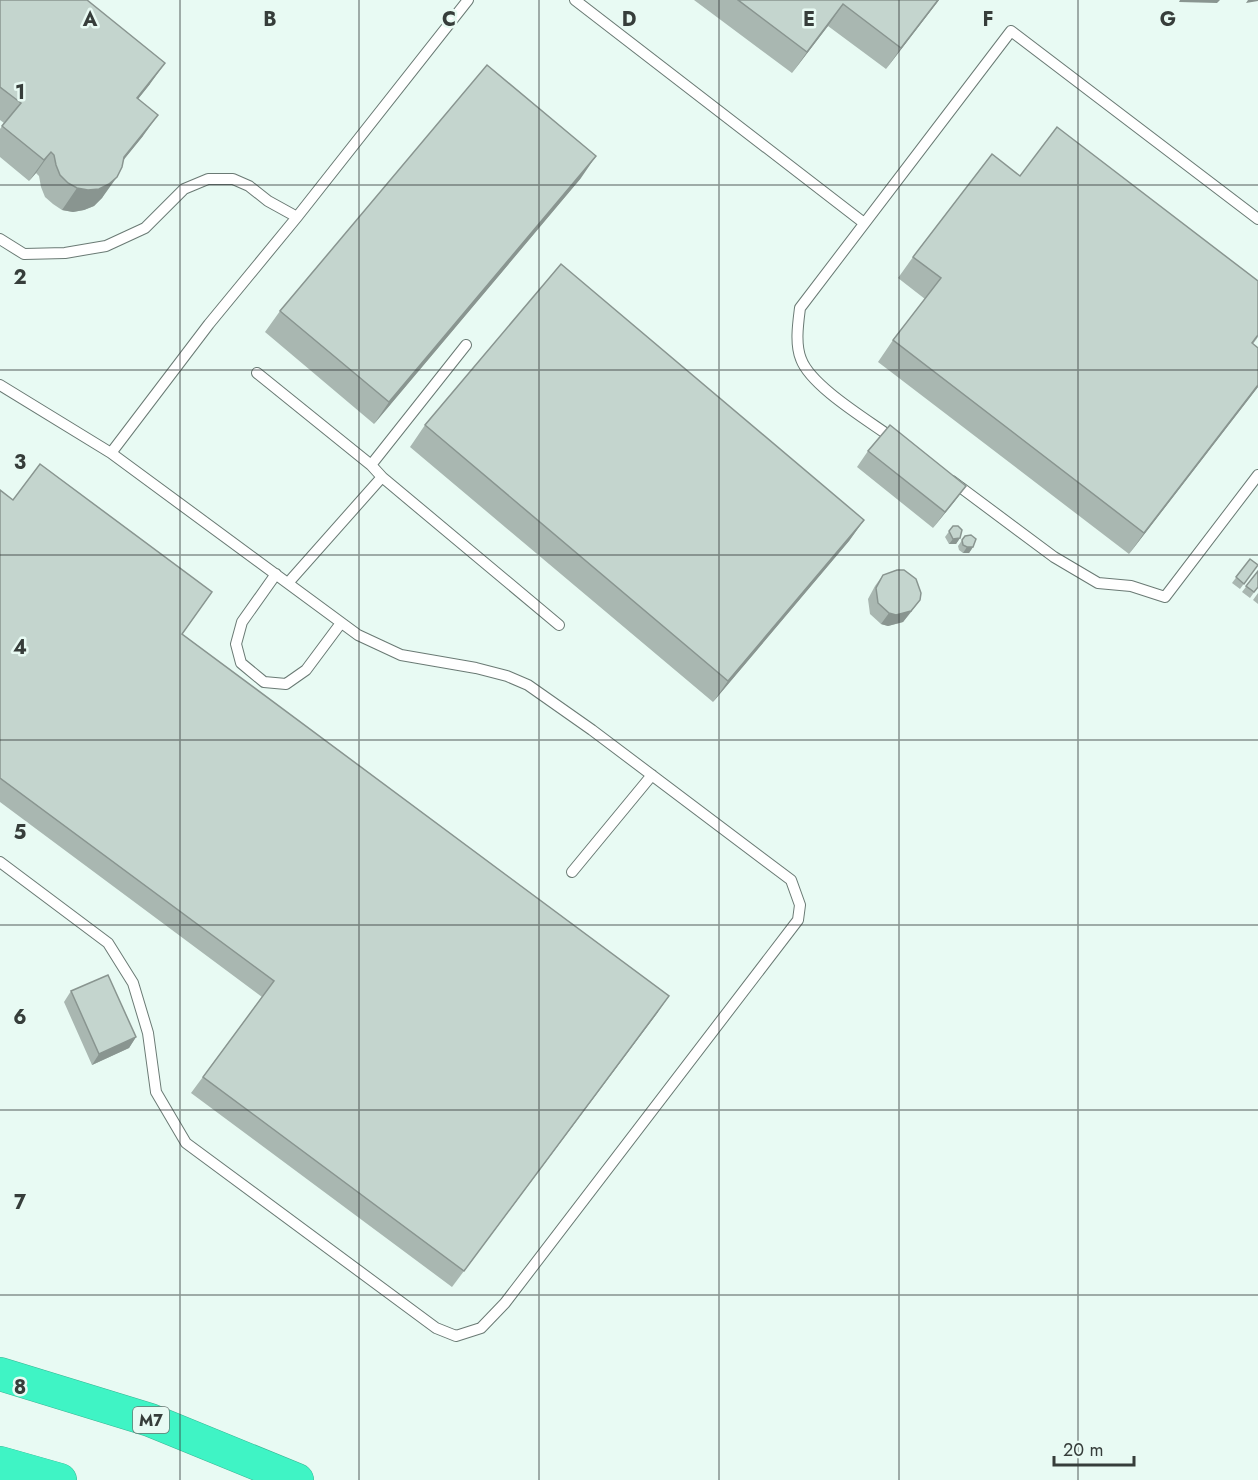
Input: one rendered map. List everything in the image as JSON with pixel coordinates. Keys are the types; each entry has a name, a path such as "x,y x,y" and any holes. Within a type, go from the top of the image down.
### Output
{"highway":[{"name":"M7","path":"0,1374 150,1420 297,1480"},
{"path":"0,1464 60,1480"}],"lane":[{"path":"111,453 209,324 297,217 468,0"},
{"path":"575,0 864,223"},
{"path":"903,446 818,383 801,359 798,332 800,308 1011,31 1258,219"},
{"path":"0,239 24,254 65,254 106,246 145,228 184,189 208,179 233,179 249,186 268,201 297,217"},
{"path":"372,465 466,345"},
{"path":"258,374 372,465 382,477 559,625"},
{"path":"0,385 111,453 358,635 401,655 476,668 507,676 528,685 791,880 800,905 798,920 505,1303 481,1328 456,1336 436,1328 186,1143 156,1092 148,1033 133,983 108,943 0,862"},
{"path":"941,474 1054,557 1098,583 1131,586 1165,597 1258,475"},
{"path":"288,583 382,477"},
{"path":"276,574 242,622 236,644 241,663 264,682 286,684 306,670 341,623"},
{"path":"572,872 652,775"}],"building":[{"path":"0,0 87,0 165,63 137,98 158,115 124,157 117,177 109,184 99,189 77,188 60,175 51,152 44,160 2,126 21,103 0,87"},
{"path":"738,0 938,0 901,48 843,4 807,52"},
{"path":"487,65 596,156 389,402 280,311"},
{"path":"1057,127 1258,281 1258,335 1252,343 1258,348 1258,385 1144,533 893,340 941,278 913,257 992,154 1020,176"},
{"path":"561,264 864,520 728,681 425,425"},
{"path":"890,425 966,486 945,512 868,451"},
{"path":"40,464 212,592 182,634 669,996 464,1271 203,1077 274,981 0,778 0,490 13,500"},
{"path":"953,526 958,526 962,530 960,538 953,539 949,531"},
{"path":"971,535 976,539 973,547 963,545 962,540 965,536"},
{"path":"1250,559 1258,565 1244,584 1236,577"},
{"path":"904,570 916,579 921,593 920,600 911,611 896,615 889,613 878,603 876,588 883,575"},
{"path":"1258,571 1258,587 1254,592 1246,586"},
{"path":"108,975 136,1037 99,1054 71,991"}]}
